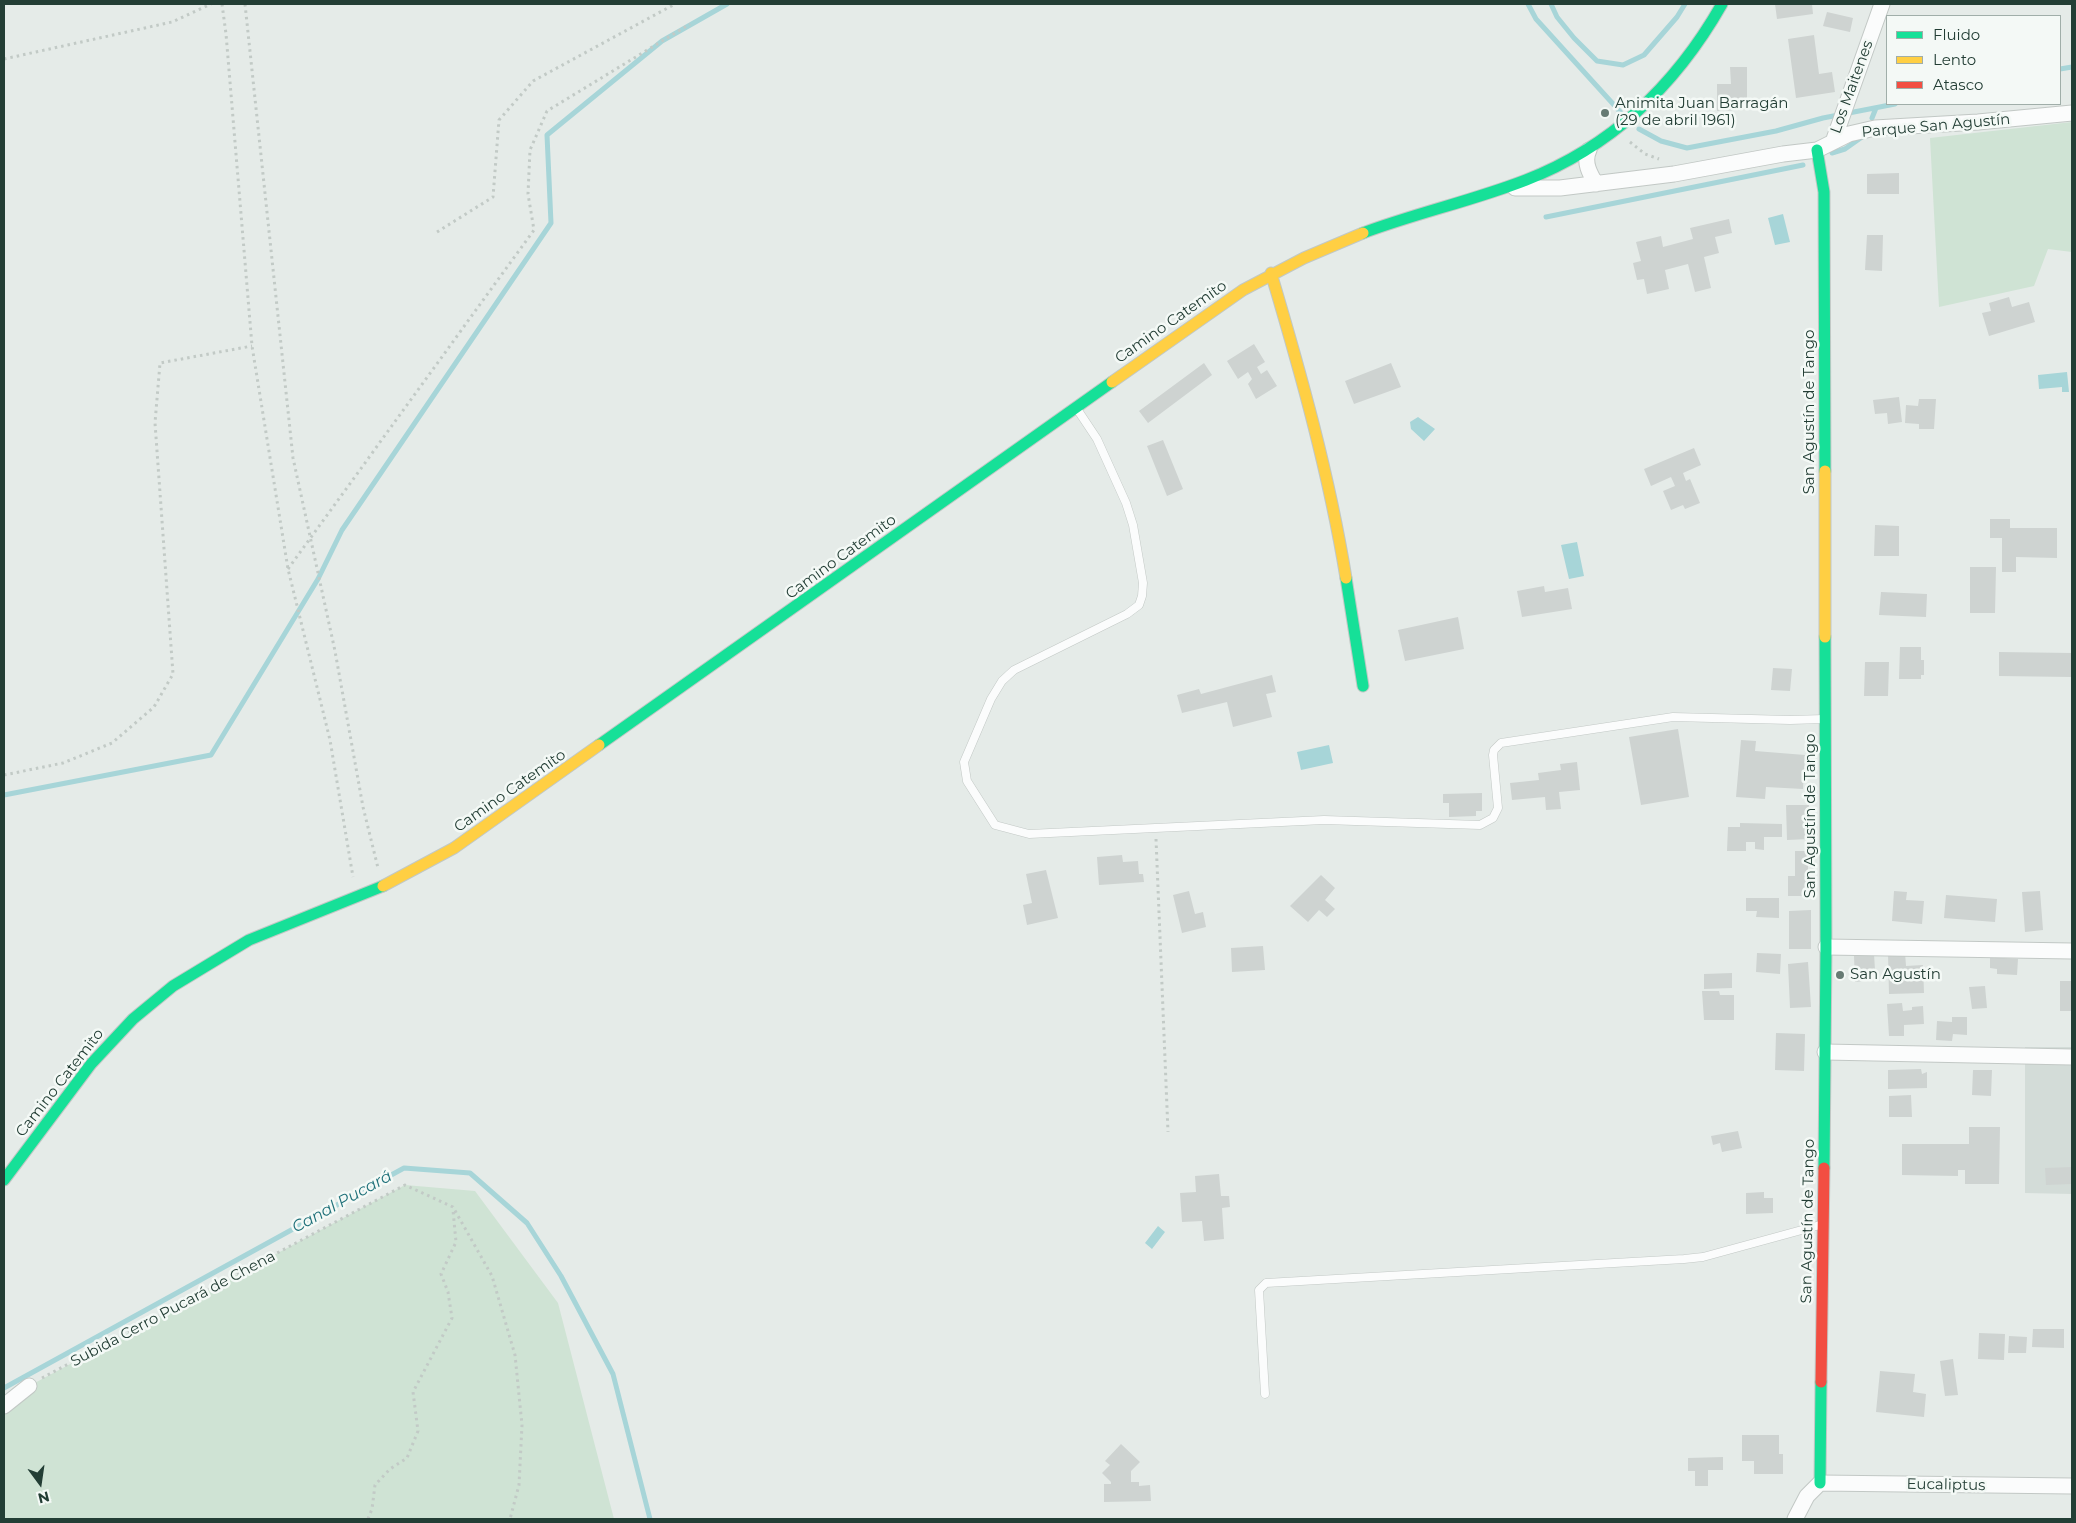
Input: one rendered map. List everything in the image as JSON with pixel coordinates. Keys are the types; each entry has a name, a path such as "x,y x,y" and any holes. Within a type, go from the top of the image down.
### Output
{"main road":[{"name":"Camino Catemito","path":"4,1180 91,1064 133,1020 173,986 220,956 250,940 383,886 454,848 1076,407 1243,290 1271,273 1302,258 1366,233 1509,187 1589,150 1626,123 1654,96 1700,39 1722,4"},
{"name":"San Agustín de Tango","path":"1817,150 1824,192 1826,719 1824,1224 1820,1483"},
{"path":"1271,273 1306,392 1338,531 1362,686"}],"street":[{"name":"Los Maitenes","path":"1833,142 1882,4"},
{"name":"Parque San Agustín","path":"1509,187 1560,188 1674,174 1783,154 1817,150 1849,134 1875,128 1978,122 2072,113"},
{"path":"1589,150 1586,162 1596,184"},
{"path":"1826,947 2072,951"},
{"path":"1825,1052 2072,1057"},
{"path":"4,1406 28,1386"},
{"path":"1795,1519 1807,1496 1820,1483"},
{"name":"Eucaliptus","path":"1820,1483 2072,1486"}],"lane":[{"path":"1076,407 1097,439 1126,503 1143,583 1142,596 1139,605 1127,614 1030,661 1014,670 1002,681 991,699 964,762 967,781 995,825 1028,834 1324,820 1480,825 1493,818 1498,808 1493,755 1494,750 1501,743 1674,717 1826,719"},
{"path":"1265,1394 1259,1290 1266,1283 1703,1257 1824,1224"}],"path":[{"path":"4,59 172,22 211,4"},
{"path":"222,4 252,346 288,569 330,740 356,898"},
{"path":"245,4 293,458 335,651 363,807 383,886"},
{"path":"438,232 493,197 499,120 534,81 675,4"},
{"path":"288,569 534,230 528,194 530,150 547,111 690,24"},
{"path":"4,775 63,763 112,743 154,707 173,674 155,423 160,363 252,346"},
{"path":"1156,828 1168,1132"},
{"name":"Subida Cerro Pucará de Chena","path":"28,1386 405,1185 453,1207"},
{"path":"368,1519 372,1509 375,1485 390,1469 407,1458 418,1431 413,1392 452,1318 448,1292 441,1274 456,1242 453,1207"},
{"path":"453,1207 492,1276 515,1355 522,1425 519,1484 510,1519"}],"shaded area":[{"path":"2025,1047 2072,1047 2072,1194 2025,1193"}],"green space":[{"path":"2072,122 2072,252 2048,249 2034,286 1939,307 1930,138"},
{"path":"405,1185 475,1191 558,1303 614,1519 4,1519 4,1406 29,1386"}],"water":[{"path":"1783,214 1790,242 1775,245 1768,218"},
{"path":"2067,372 2069,392 2062,392 2062,387 2039,389 2038,375"},
{"path":"1418,417 1435,429 1424,441 1411,429 1410,422"},
{"path":"1577,542 1584,576 1569,579 1561,545"},
{"path":"1329,745 1333,763 1301,770 1297,752"},
{"path":"1158,1226 1165,1232 1152,1249 1145,1243"}],"building":[{"path":"1775,4 1812,4 1813,14 1777,19"},
{"path":"1827,12 1853,18 1850,32 1823,26"},
{"path":"1814,35 1819,74 1832,72 1835,92 1796,98 1788,39"},
{"path":"1730,67 1747,67 1747,110 1717,111 1717,84 1731,84"},
{"path":"1899,173 1899,194 1867,194 1867,174"},
{"path":"1729,219 1732,233 1715,237 1719,253 1704,257 1711,288 1695,292 1688,264 1665,270 1669,289 1647,294 1644,279 1637,280 1633,263 1641,261 1636,242 1661,236 1663,247 1693,239 1690,228"},
{"path":"1867,235 1883,235 1882,271 1865,270"},
{"path":"2009,297 2012,307 2029,302 2035,322 1989,336 1982,313 1991,311 1989,303"},
{"path":"1254,344 1265,362 1257,367 1261,374 1267,370 1277,386 1256,399 1248,384 1252,379 1248,372 1238,379 1227,361"},
{"path":"1204,363 1212,375 1148,423 1139,411"},
{"path":"1391,363 1401,387 1354,404 1345,381"},
{"path":"1899,397 1902,422 1888,424 1887,413 1875,414 1873,400"},
{"path":"1919,399 1936,399 1934,429 1919,429 1919,424 1905,423 1906,405 1918,406"},
{"path":"1163,440 1183,489 1167,496 1147,446"},
{"path":"1694,448 1701,465 1683,473 1686,481 1690,479 1700,503 1685,509 1683,505 1671,510 1663,491 1675,486 1671,477 1651,486 1644,469"},
{"path":"1990,519 2010,519 2010,528 2057,528 2057,558 2016,557 2016,572 2002,572 2002,538 1990,538"},
{"path":"1875,525 1899,526 1899,556 1874,556"},
{"path":"1970,567 1996,567 1995,613 1970,613"},
{"path":"1544,586 1545,592 1568,588 1572,609 1522,617 1517,591"},
{"path":"1881,592 1927,594 1926,617 1879,615"},
{"path":"1458,617 1464,649 1405,661 1398,630"},
{"path":"1900,647 1921,647 1921,660 1924,660 1924,675 1921,675 1921,679 1899,679"},
{"path":"1999,652 2072,653 2071,677 1999,676"},
{"path":"1865,662 1889,662 1888,696 1864,696"},
{"path":"1773,668 1792,669 1790,691 1771,690"},
{"path":"1272,675 1276,692 1266,694 1272,717 1233,727 1227,702 1182,713 1177,695 1199,689 1201,694"},
{"path":"1678,729 1689,797 1641,805 1629,737"},
{"path":"1741,740 1756,741 1755,751 1805,755 1803,789 1766,787 1765,799 1736,797"},
{"path":"1577,762 1580,790 1559,792 1561,809 1546,810 1545,797 1512,800 1510,783 1539,780 1538,773 1561,770 1560,764"},
{"path":"1482,793 1482,811 1476,811 1476,816 1449,817 1449,803 1443,803 1443,794"},
{"path":"1786,805 1809,805 1809,839 1787,840"},
{"path":"1740,823 1782,824 1782,837 1764,837 1764,850 1755,849 1755,842 1746,842 1746,851 1727,851 1728,827 1740,827"},
{"path":"1795,851 1808,851 1808,896 1788,896 1788,876 1795,876"},
{"path":"1122,855 1123,862 1138,861 1139,874 1143,874 1144,882 1099,885 1097,857"},
{"path":"1046,870 1058,918 1027,925 1023,905 1032,903 1026,874"},
{"path":"1321,875 1335,888 1325,900 1335,909 1327,917 1319,910 1308,922 1290,906"},
{"path":"1189,891 1195,914 1203,912 1206,927 1182,933 1173,895"},
{"path":"1894,891 1907,892 1906,900 1924,901 1922,924 1892,921"},
{"path":"2040,891 2043,930 2025,932 2022,892"},
{"path":"1946,895 1997,899 1995,922 1944,918"},
{"path":"1746,898 1779,898 1779,918 1756,917 1757,911 1746,911"},
{"path":"1811,910 1811,949 1789,949 1789,911"},
{"path":"1263,946 1265,970 1232,972 1231,948"},
{"path":"1905,952 1906,966 1923,965 1924,993 1889,994 1888,953"},
{"path":"1757,953 1781,954 1780,974 1756,972"},
{"path":"1874,954 1875,970 1872,970 1873,980 1855,982 1854,956"},
{"path":"1990,957 2018,959 2017,975 1997,974 1997,969 1990,968"},
{"path":"1808,962 1811,1007 1790,1008 1788,964"},
{"path":"1732,973 1732,988 1704,989 1704,974"},
{"path":"2060,981 2072,981 2072,1011 2060,1011"},
{"path":"1985,986 1987,1008 1972,1009 1969,987"},
{"path":"1702,991 1719,991 1720,995 1734,995 1734,1020 1704,1020"},
{"path":"1902,1003 1903,1011 1912,1010 1912,1007 1923,1006 1924,1024 1904,1025 1904,1036 1889,1036 1887,1004"},
{"path":"1952,1017 1967,1017 1967,1035 1953,1034 1952,1041 1936,1040 1937,1021 1952,1022"},
{"path":"1776,1033 1805,1034 1804,1071 1775,1070"},
{"path":"1921,1069 1922,1074 1927,1072 1927,1088 1888,1089 1888,1070"},
{"path":"1973,1070 1992,1070 1991,1096 1972,1095"},
{"path":"1911,1095 1912,1117 1889,1117 1889,1096"},
{"path":"1969,1127 2000,1127 1999,1184 1965,1184 1965,1170 1958,1170 1958,1176 1902,1175 1902,1144 1969,1144"},
{"path":"1738,1131 1742,1148 1722,1152 1720,1143 1713,1145 1711,1136"},
{"path":"2072,1167 2072,1184 2046,1185 2045,1168"},
{"path":"1219,1174 1221,1196 1229,1196 1230,1207 1222,1208 1224,1239 1204,1241 1202,1221 1182,1222 1180,1193 1196,1192 1195,1176"},
{"path":"1764,1192 1764,1198 1773,1198 1773,1213 1746,1214 1746,1193"},
{"path":"2033,1329 2064,1329 2064,1348 2032,1347"},
{"path":"1979,1333 2005,1334 2004,1360 1978,1359"},
{"path":"2009,1336 2027,1337 2026,1353 2008,1353"},
{"path":"1953,1359 1958,1395 1945,1396 1940,1361"},
{"path":"1880,1371 1915,1374 1913,1392 1926,1394 1924,1417 1876,1412"},
{"path":"1742,1435 1779,1435 1779,1454 1783,1454 1783,1474 1754,1474 1754,1461 1742,1461"},
{"path":"1121,1444 1140,1462 1131,1471 1131,1482 1139,1482 1139,1486 1150,1485 1151,1501 1104,1502 1104,1484 1111,1484 1102,1473 1110,1465 1105,1461"},
{"path":"1723,1457 1723,1470 1708,1470 1708,1486 1695,1486 1695,1471 1688,1471 1688,1458"}],"waterway":[{"path":"4,795 211,755 318,579 342,530 551,223 547,135 662,41 727,4"},
{"path":"1528,4 1536,19 1624,116"},
{"path":"1551,4 1557,17 1574,38 1597,61 1623,65 1644,55 1677,17 1685,4"},
{"path":"2061,69 2072,67"},
{"path":"1639,129 1661,141 1687,148 1776,131 1823,118 1890,105"},
{"path":"1872,118 1876,108"},
{"path":"1832,153 1845,149 1862,137"},
{"path":"1546,217 1803,165"},
{"name":"Canal Pucará","path":"4,1388 404,1168 470,1173 527,1223 561,1276 613,1374 650,1519"}],"traffic: fast":[{"path":"1363,233 1526,180 1558,166 1587,150 1639,110 1663,86 1684,61 1722,4"},
{"path":"1817,150 1824,192 1825,471"},
{"path":"599,745 1112,382"},
{"path":"1346,578 1363,686"},
{"path":"1824,1168 1826,947 1825,637"},
{"path":"4,1180 91,1064 133,1019 173,986 249,940 383,886"},
{"path":"1820,1483 1821,1382"}],"traffic: slow":[{"path":"1112,382 1243,290 1304,258 1363,233"},
{"path":"1271,273 1313,424 1346,578"},
{"path":"1825,471 1825,637"},
{"path":"383,886 454,848 599,745"}],"traffic: jam":[{"path":"1821,1382 1824,1168"}],"place":[{"name":"Animita Juan Barragán (29 de abril 1961)","path":"1605,113"},
{"name":"San Agustín","path":"1840,975"}]}
